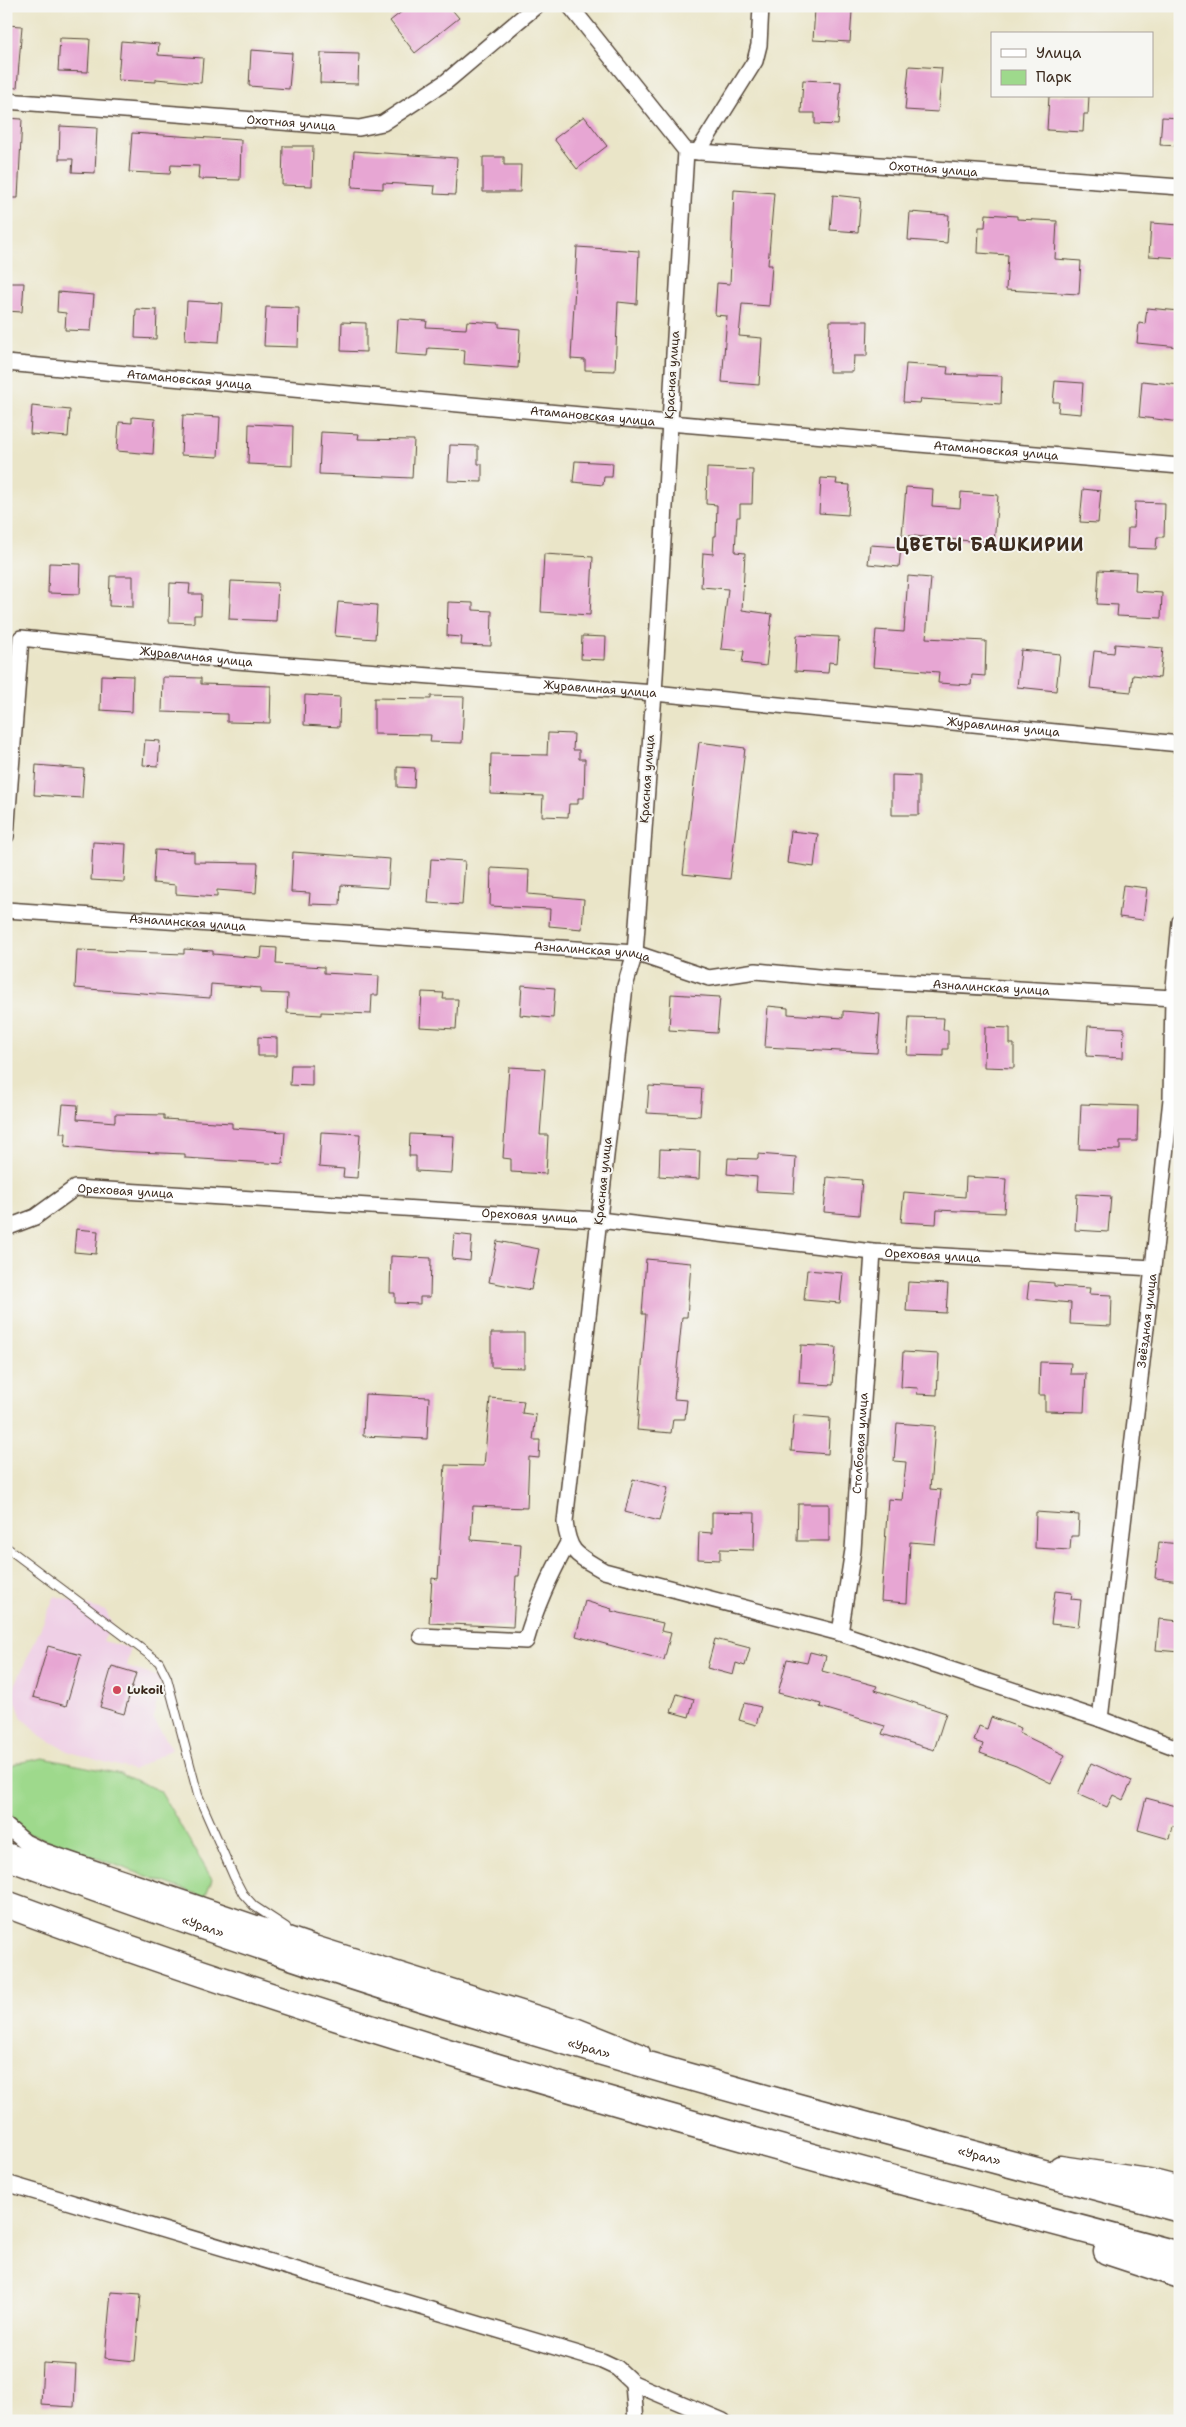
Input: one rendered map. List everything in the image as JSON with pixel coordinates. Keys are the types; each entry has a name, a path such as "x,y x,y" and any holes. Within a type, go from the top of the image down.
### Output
{"highway":[{"name":"«Урал»","path":"6,1856 246,1941 460,2010 746,2093 1180,2209"},
{"path":"6,1904 236,1986 449,2054 726,2134 1180,2255"},
{"path":"960,2197 1145,2265 1180,2275"}],"main road":[{"path":"969,2153 1149,2180 1180,2188"}],"street":[{"name":"Охотная улица","path":"6,101 359,128 383,123 447,81 536,6"},
{"path":"570,6 692,151 755,60 761,6"},
{"name":"Охотная улица","path":"692,151 1180,187"},
{"name":"Красная улица","path":"568,1542 565,1522 625,986 635,953 654,693 669,423 692,151"},
{"name":"Атамановская улица","path":"6,364 1180,466"},
{"name":"Журавлиная улица","path":"6,836 21,638 236,661 654,693 1180,744"},
{"name":"Азналинская улица","path":"6,910 635,953 708,978 756,971 828,978 1173,998"},
{"name":"Звёздная улица","path":"1100,1719 1153,1268 1175,1099 1173,998 1180,922"},
{"name":"Ореховая улица","path":"6,1228 35,1217 75,1188 599,1220 873,1252 1153,1268"},
{"name":"Столбовая улица","path":"840,1633 853,1550 873,1252"},
{"path":"421,1636 526,1641 545,1585 568,1542 580,1557 604,1571 840,1633 1100,1719 1180,1749"},
{"path":"6,1826 25,1842 44,1851 316,1944 577,2026 746,2093"},
{"path":"6,2183 602,2360 618,2368 633,2383 723,2421"},
{"path":"633,2383 636,2421"}],"lane":[{"path":"6,1547 159,1662 167,1678 198,1795 243,1894 254,1906 274,1920 316,1944"}],"shaded area":[{"path":"55,1596 106,1611 112,1624 103,1641 130,1648 127,1667 162,1678 153,1718 172,1749 133,1770 70,1752 41,1736 22,1718 12,1692"}],"green space":[{"path":"43,1758 121,1774 160,1791 212,1879 205,1897 21,1831 6,1806 6,1770 17,1763"}],"building":[{"path":"409,6 449,6 459,18 415,53 390,21"},
{"path":"815,9 852,11 850,42 813,40"},
{"path":"6,25 22,26 17,88 6,87"},
{"path":"60,38 90,39 88,72 58,71"},
{"path":"121,41 159,44 158,55 203,58 201,83 156,79 156,82 118,80"},
{"path":"251,50 292,53 289,89 249,86"},
{"path":"321,53 359,54 358,84 320,83"},
{"path":"909,66 942,68 938,112 905,110"},
{"path":"803,80 841,82 838,125 815,124 815,113 801,113"},
{"path":"1049,98 1089,98 1088,114 1084,114 1083,132 1047,130"},
{"path":"584,116 607,146 577,169 554,139"},
{"path":"1162,117 1180,118 1180,146 1160,145"},
{"path":"6,118 22,119 18,198 6,198"},
{"path":"60,126 97,128 95,173 72,172 73,159 59,159"},
{"path":"132,133 241,140 240,180 198,179 199,166 171,165 170,174 129,172"},
{"path":"283,146 313,146 312,186 282,185"},
{"path":"354,151 457,158 455,195 434,194 435,186 383,183 383,189 352,187"},
{"path":"483,157 504,157 504,165 521,165 520,192 483,192"},
{"path":"734,190 774,193 768,265 772,265 769,306 742,304 739,336 762,338 759,385 722,382 727,316 715,315 717,283 730,284"},
{"path":"833,195 861,198 858,232 830,230"},
{"path":"910,212 949,215 947,243 908,240"},
{"path":"986,214 1017,216 1017,219 1057,221 1055,259 1081,261 1079,294 1006,290 1008,255 978,253 979,227 985,227"},
{"path":"1151,223 1180,225 1180,258 1149,256"},
{"path":"577,247 639,251 637,304 618,302 615,371 585,370 585,360 571,359"},
{"path":"6,283 24,283 22,312 6,311"},
{"path":"58,292 94,295 91,331 65,330 66,313 57,312"},
{"path":"187,301 222,303 219,342 185,340"},
{"path":"266,307 299,308 298,347 264,346"},
{"path":"1147,308 1180,311 1180,347 1137,343 1139,323 1145,324"},
{"path":"136,309 157,310 156,339 135,338"},
{"path":"398,319 427,321 426,327 466,329 467,321 499,323 499,327 520,329 518,368 464,364 465,350 428,348 427,356 396,354"},
{"path":"830,321 868,321 867,356 854,356 853,372 829,372"},
{"path":"342,322 366,323 366,352 341,351"},
{"path":"906,364 948,367 947,374 1002,376 1001,404 921,399 920,403 903,402"},
{"path":"1055,381 1083,383 1081,414 1058,412 1059,402 1053,402"},
{"path":"1142,381 1180,385 1180,422 1139,417"},
{"path":"32,406 70,410 68,437 30,434"},
{"path":"183,415 220,417 218,457 181,455"},
{"path":"132,417 155,419 153,454 117,451 119,422 132,423"},
{"path":"249,424 293,426 292,466 248,464"},
{"path":"321,432 359,434 358,439 414,440 412,478 319,474"},
{"path":"450,445 478,446 478,464 482,464 482,482 448,481"},
{"path":"575,461 613,463 612,477 604,477 603,485 573,482"},
{"path":"707,468 753,470 752,504 740,504 740,517 737,517 735,552 745,553 742,610 772,614 766,666 742,663 744,651 721,649 728,589 701,587 703,553 713,554 714,536 716,536 717,505 706,504"},
{"path":"821,478 837,479 836,484 850,485 848,515 819,513"},
{"path":"906,487 933,489 932,506 960,508 961,492 998,495 994,543 902,535"},
{"path":"1083,489 1101,491 1098,523 1080,522"},
{"path":"1135,502 1165,503 1164,537 1157,537 1156,549 1127,548 1128,528 1134,528"},
{"path":"870,545 901,547 899,567 868,564"},
{"path":"544,554 593,557 590,615 541,612"},
{"path":"49,563 81,564 80,594 48,593"},
{"path":"1099,570 1136,572 1135,591 1162,593 1161,618 1117,616 1118,605 1097,604"},
{"path":"110,576 133,576 133,607 109,606"},
{"path":"908,576 931,578 926,638 986,641 985,676 972,675 971,685 938,683 939,672 873,667 876,630 904,632"},
{"path":"231,581 278,583 276,621 229,619"},
{"path":"170,583 190,584 189,594 202,594 201,615 194,615 194,623 169,622"},
{"path":"338,602 377,605 375,639 335,636"},
{"path":"448,602 473,603 473,610 492,611 491,646 461,645 462,637 447,636"},
{"path":"797,635 839,637 837,663 829,662 828,673 795,671"},
{"path":"582,636 606,637 605,660 581,659"},
{"path":"1115,644 1163,648 1160,678 1133,675 1131,692 1090,688 1094,651 1114,653"},
{"path":"1021,650 1060,654 1056,691 1017,687"},
{"path":"101,675 133,676 132,712 100,710"},
{"path":"163,677 201,678 201,684 271,686 270,723 227,722 227,714 162,712"},
{"path":"305,695 340,697 339,727 304,725"},
{"path":"431,696 464,697 462,743 430,742 431,735 374,734 374,698 431,699"},
{"path":"548,733 574,734 573,750 579,750 579,759 585,759 584,798 578,798 578,804 569,804 568,817 542,816 543,796 490,794 491,754 547,755"},
{"path":"145,740 160,741 158,766 143,765"},
{"path":"699,742 745,748 730,879 683,874"},
{"path":"36,765 84,769 82,798 34,795"},
{"path":"397,767 415,768 414,788 397,787"},
{"path":"892,775 919,776 919,815 892,815"},
{"path":"791,831 818,834 814,867 787,863"},
{"path":"93,842 126,844 124,882 91,880"},
{"path":"155,850 194,852 194,862 258,863 256,893 217,890 217,897 176,894 176,885 153,883"},
{"path":"293,852 390,859 388,888 341,885 340,905 309,904 310,893 291,892"},
{"path":"431,859 465,861 462,905 428,903"},
{"path":"491,868 529,870 528,894 584,899 582,929 549,926 550,909 490,906"},
{"path":"1123,885 1147,888 1143,920 1119,917"},
{"path":"262,947 277,948 276,964 324,967 324,973 379,976 378,995 372,995 371,1014 321,1012 321,1015 287,1013 288,994 260,993 260,988 211,984 210,998 75,988 77,950 184,954 184,949 213,951 213,954 261,958"},
{"path":"522,985 555,988 553,1018 520,1015"},
{"path":"422,992 444,993 443,999 458,999 456,1029 420,1027"},
{"path":"671,994 720,997 717,1033 669,1030"},
{"path":"768,1006 788,1008 788,1014 843,1018 843,1011 880,1014 877,1053 765,1047"},
{"path":"909,1017 944,1018 943,1030 948,1030 948,1049 943,1049 943,1056 907,1055"},
{"path":"1088,1026 1124,1028 1123,1058 1086,1056"},
{"path":"985,1027 1010,1028 1010,1044 1014,1044 1014,1068 984,1067"},
{"path":"258,1037 277,1038 277,1056 258,1056"},
{"path":"291,1065 312,1065 312,1086 290,1085"},
{"path":"509,1067 545,1069 540,1135 548,1135 546,1174 511,1172 511,1159 503,1158"},
{"path":"649,1086 702,1089 700,1116 647,1113"},
{"path":"63,1104 78,1105 77,1119 115,1122 115,1114 164,1115 164,1119 232,1123 232,1128 285,1132 283,1164 185,1158 185,1154 114,1151 65,1146 66,1133 60,1133"},
{"path":"1081,1104 1138,1106 1137,1141 1120,1141 1120,1150 1079,1149"},
{"path":"321,1132 360,1134 357,1178 343,1177 344,1169 319,1167"},
{"path":"410,1134 454,1136 452,1173 416,1171 416,1156 409,1156"},
{"path":"660,1149 700,1151 699,1179 659,1176"},
{"path":"758,1154 796,1157 794,1193 756,1191 757,1177 727,1174 728,1158 758,1159"},
{"path":"827,1177 862,1180 859,1215 824,1212"},
{"path":"966,1177 1006,1179 1004,1213 937,1210 936,1224 901,1222 904,1192 965,1197"},
{"path":"1077,1194 1111,1196 1108,1232 1075,1230"},
{"path":"76,1229 98,1231 96,1254 74,1252"},
{"path":"454,1234 472,1236 470,1261 452,1259"},
{"path":"497,1241 539,1249 531,1290 489,1282"},
{"path":"391,1256 431,1258 430,1297 420,1297 420,1304 395,1303 395,1293 390,1293"},
{"path":"646,1259 691,1263 687,1317 682,1317 674,1399 687,1400 685,1419 673,1419 671,1433 637,1430 646,1314 642,1314"},
{"path":"807,1270 843,1273 840,1303 804,1300"},
{"path":"1029,1281 1054,1283 1054,1286 1090,1288 1089,1294 1112,1295 1111,1326 1070,1324 1071,1303 1027,1299"},
{"path":"908,1282 948,1284 946,1313 906,1311"},
{"path":"491,1333 524,1333 524,1368 491,1367"},
{"path":"801,1345 836,1347 833,1385 799,1383"},
{"path":"903,1352 939,1354 937,1395 917,1394 918,1388 901,1387"},
{"path":"1040,1362 1071,1363 1070,1374 1086,1374 1084,1412 1045,1411 1045,1395 1039,1395"},
{"path":"365,1394 429,1397 427,1439 363,1436"},
{"path":"490,1398 524,1401 522,1413 536,1415 533,1440 540,1440 539,1458 529,1457 527,1508 473,1506 471,1540 521,1544 519,1576 516,1576 513,1627 429,1623 432,1578 438,1579 445,1465 484,1466"},
{"path":"794,1415 830,1418 828,1454 791,1451"},
{"path":"897,1423 935,1426 930,1489 941,1490 935,1544 910,1542 907,1603 881,1601 888,1499 902,1500 906,1462 894,1461"},
{"path":"633,1479 668,1488 659,1521 625,1512"},
{"path":"798,1504 829,1504 829,1541 797,1541"},
{"path":"712,1512 755,1513 754,1550 720,1549 720,1560 698,1559 699,1532 712,1533"},
{"path":"1036,1512 1079,1515 1078,1536 1071,1536 1070,1550 1035,1548"},
{"path":"1159,1542 1180,1544 1180,1581 1155,1578"},
{"path":"1055,1591 1072,1593 1071,1599 1081,1600 1078,1627 1051,1624"},
{"path":"585,1601 612,1609 611,1611 663,1623 661,1631 671,1633 664,1660 576,1636"},
{"path":"1159,1619 1180,1621 1180,1652 1156,1650"},
{"path":"715,1639 750,1648 745,1666 736,1663 733,1675 707,1668"},
{"path":"48,1646 81,1655 66,1706 33,1697"},
{"path":"810,1652 826,1656 822,1671 877,1686 875,1690 946,1713 934,1750 882,1734 885,1726 820,1707 821,1704 778,1693 787,1659 807,1663"},
{"path":"112,1666 136,1673 124,1714 100,1707"},
{"path":"677,1694 694,1699 689,1717 671,1712"},
{"path":"744,1703 761,1707 756,1725 739,1720"},
{"path":"991,1717 1021,1728 1019,1733 1065,1755 1051,1783 1016,1766 980,1753 983,1744 974,1741 979,1726 987,1729"},
{"path":"1091,1763 1132,1781 1123,1800 1113,1795 1107,1807 1078,1794"},
{"path":"1146,1798 1180,1807 1180,1828 1172,1826 1169,1839 1138,1830"},
{"path":"111,2292 141,2294 135,2361 105,2358"},
{"path":"43,2363 76,2365 74,2407 41,2405"}],"place":[{"name":"Lukoil","path":"117,1690"}],"district":[{"name":"ЦВЕТЫ БАШКИРИИ","path":"990,545"}]}
